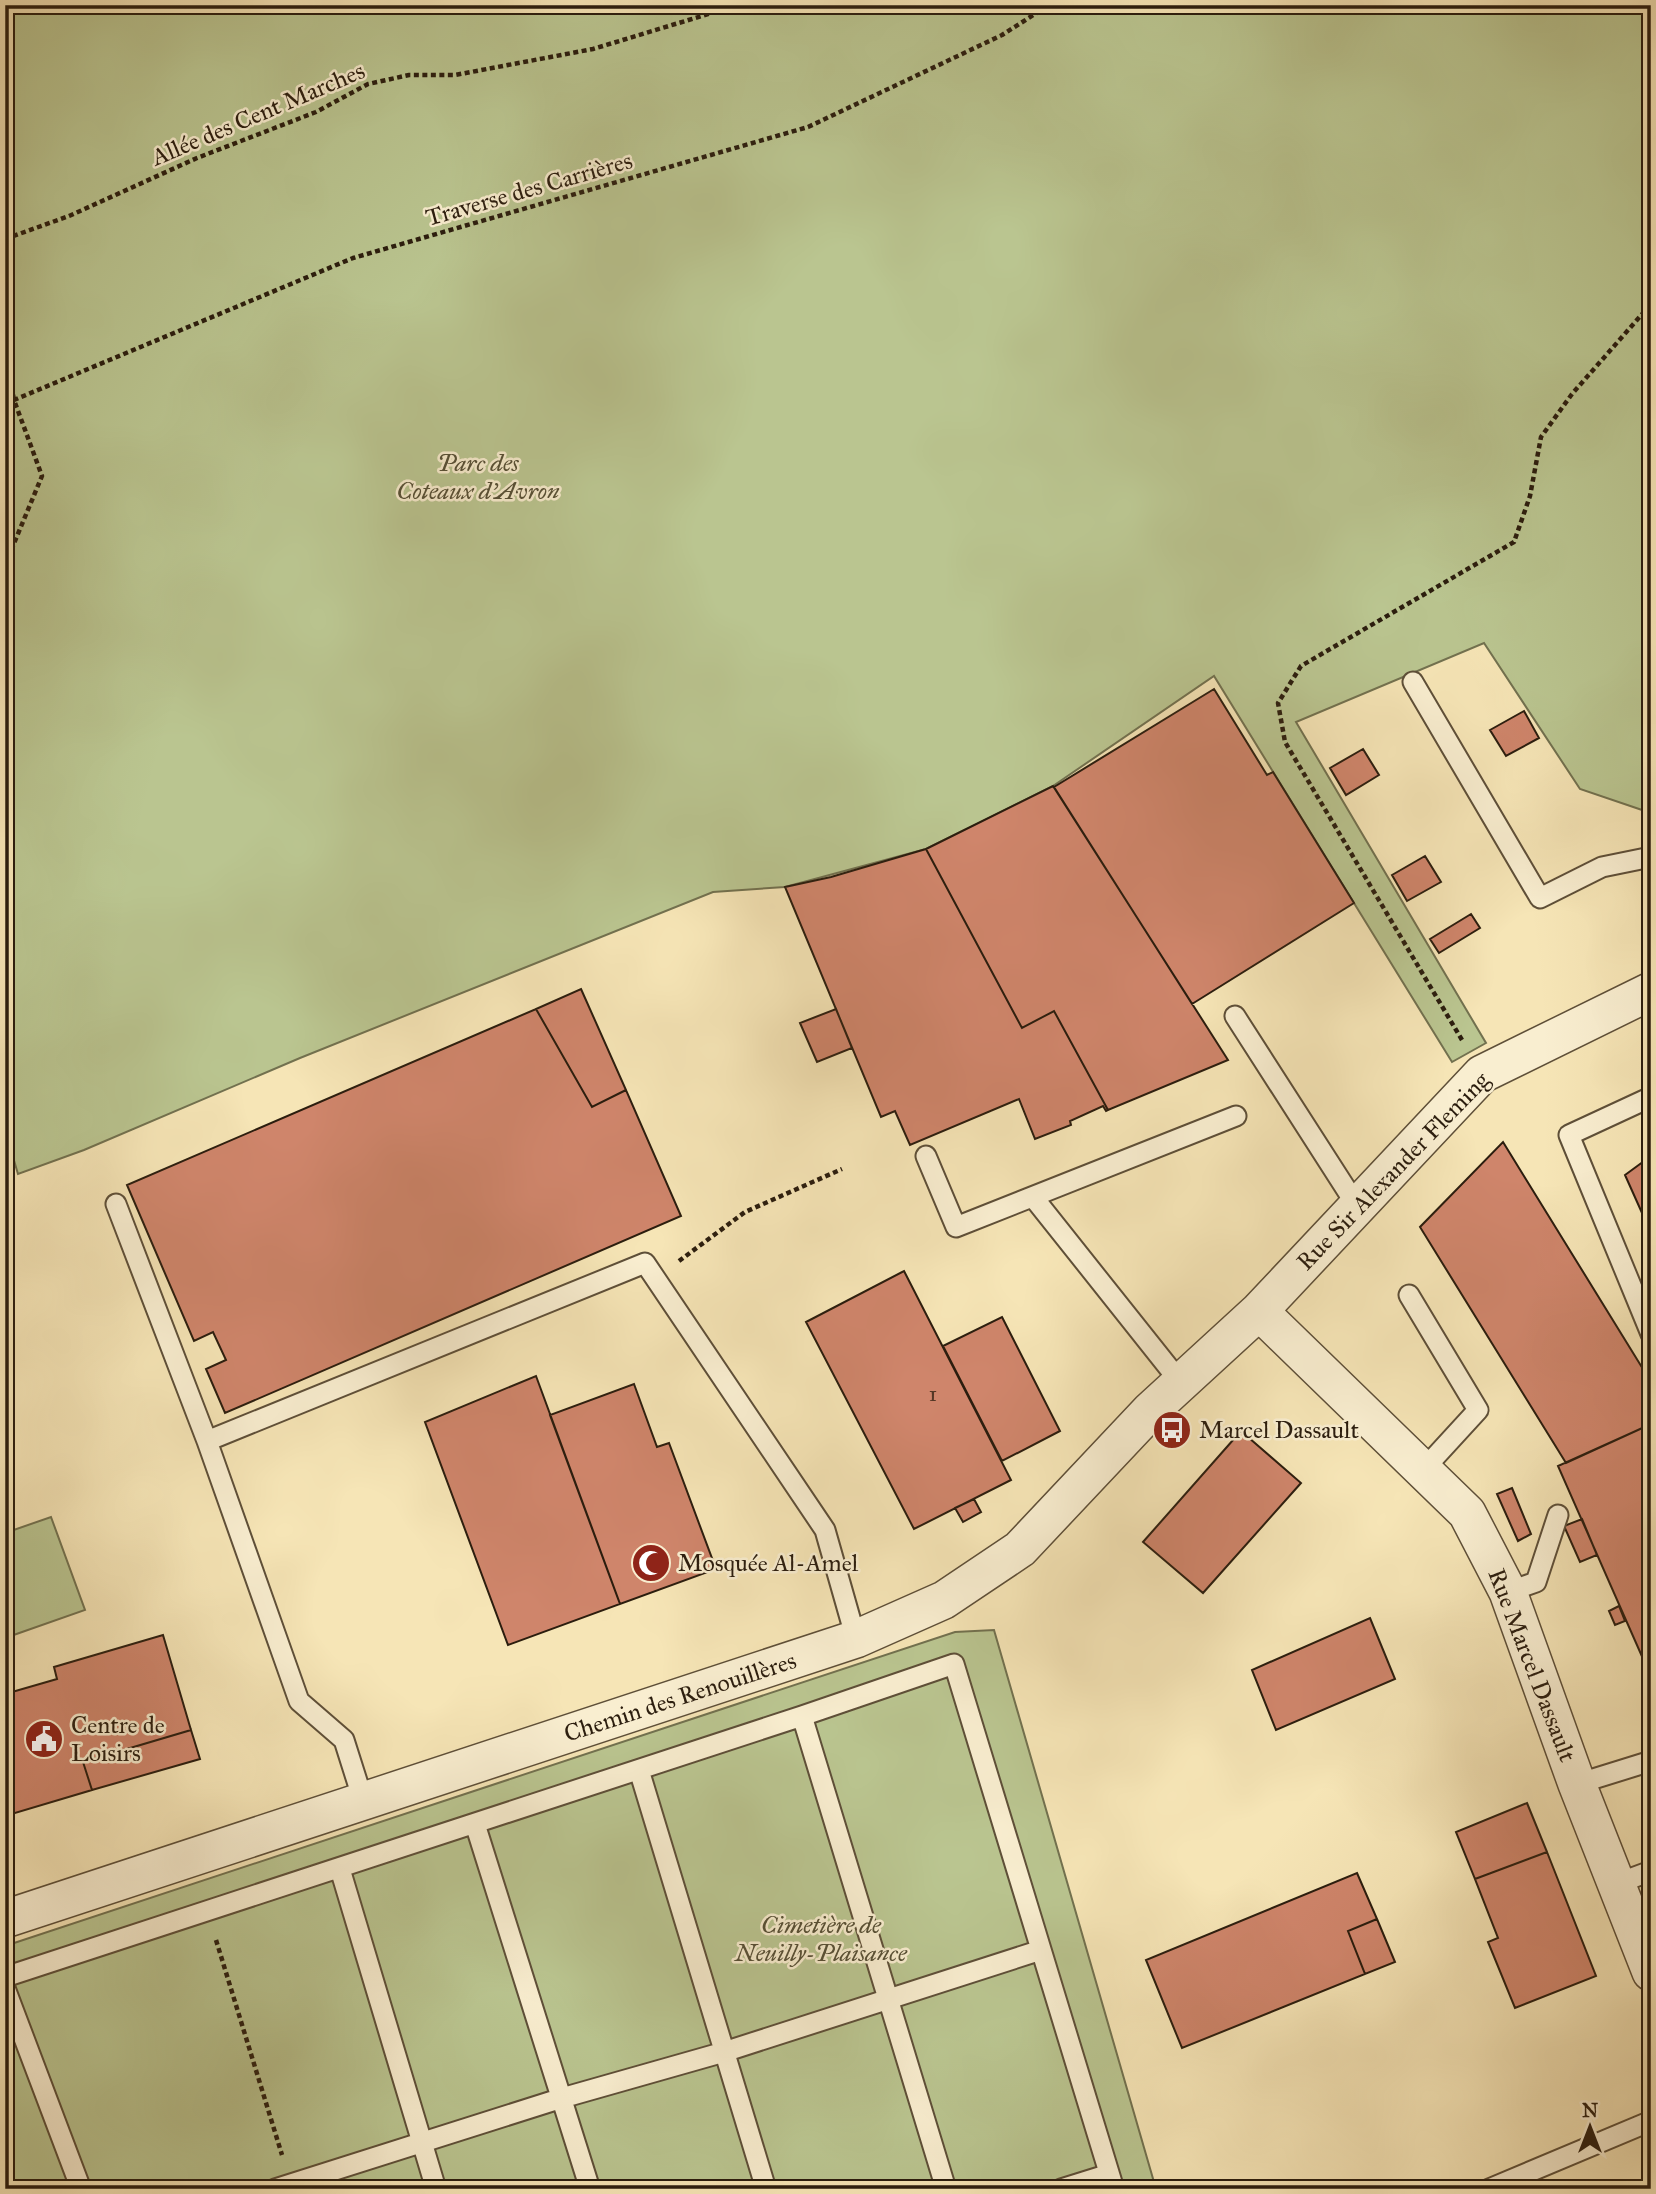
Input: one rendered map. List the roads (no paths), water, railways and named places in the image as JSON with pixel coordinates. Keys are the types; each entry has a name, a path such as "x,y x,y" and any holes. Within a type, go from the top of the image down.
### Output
{"street":[{"name":"Rue Sir Alexander Fleming","path":"1259,1311 1482,1074 1651,991"},
{"name":"Chemin des Renouillères","path":"5,1919 856,1639 944,1600 1020,1549 1150,1411 1259,1311"},
{"name":"Rue Marcel Dassault","path":"1259,1311 1467,1513 1508,1592 1577,1784 1651,1972"}],"lane":[{"path":"1413,682 1540,898 1602,867 1651,857"},
{"path":"1235,1016 1357,1206"},
{"path":"1651,1097 1569,1135 1651,1334"},
{"path":"926,1156 956,1227 1236,1116"},
{"path":"1033,1197 1181,1383"},
{"path":"116,1204 207,1441 299,1701 344,1740 363,1800"},
{"path":"207,1441 646,1263 825,1530 856,1639"},
{"path":"1409,1295 1478,1410 1423,1471"},
{"path":"1508,1592 1536,1582 1558,1514"},
{"path":"5,1977 340,1869 954,1664 1111,2181 1061,2189"},
{"path":"802,1716 946,2189"},
{"path":"1577,1784 1651,1761"},
{"path":"639,1770 766,2189"},
{"path":"475,1824 590,2189"},
{"path":"340,1869 436,2189"},
{"path":"1616,1884 1651,1871"},
{"path":"283,2186 562,2098 724,2052 1041,1950"},
{"path":"5,1988 80,2189"},
{"path":"1489,2189 1651,2121"}],"place":[{"name":"Marcel Dassault","path":"1172,1430"},
{"name":"Mosquée Al-Amel","path":"651,1563"},
{"name":"Centre de Loisirs","path":"44,1739"}],"park label":[{"name":"Parc des Coteaux d'Avron","path":"478,477"},
{"name":"Cimetière de Neuilly-Plaisance","path":"821,1939"}]}
